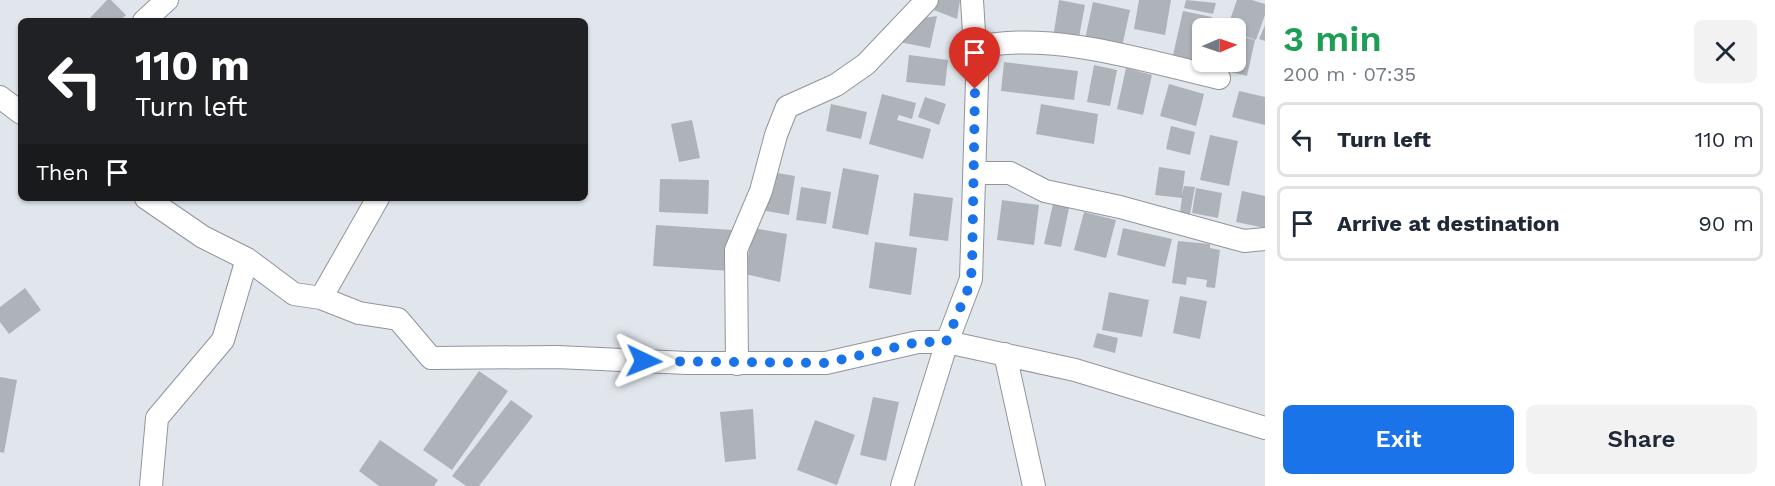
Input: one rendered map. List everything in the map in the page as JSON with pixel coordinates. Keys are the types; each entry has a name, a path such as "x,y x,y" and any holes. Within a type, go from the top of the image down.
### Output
{"street":[{"path":"147,18 167,0"},
{"path":"737,364 736,250 761,191 776,135 788,107 796,101 836,85 866,64 927,0"},
{"path":"902,486 946,342 971,279 978,47 974,33 972,0"},
{"path":"978,47 1004,42 1098,50 1219,78"},
{"path":"0,97 18,111"},
{"path":"975,173 1010,173 1045,191 1120,207 1244,241 1265,239"},
{"path":"150,201 202,237 247,259 294,294 321,298 359,313 398,319 431,358 557,357 737,364 826,363 918,342 946,342 1075,370 1265,428"},
{"path":"321,298 376,201"},
{"path":"151,486 157,418 223,340 247,259"},
{"path":"1005,354 1034,486"}],"building":[{"path":"107,0 111,0 126,15 122,18 90,18"},
{"path":"935,0 960,0 957,19 926,7"},
{"path":"1059,0 1085,5 1078,43 1053,38"},
{"path":"1139,0 1171,0 1165,35 1134,29"},
{"path":"1186,0 1216,3 1213,14 1184,8"},
{"path":"1237,0 1252,0 1265,4 1265,15 1256,40 1246,36 1246,18 1231,18"},
{"path":"1093,2 1130,10 1122,47 1085,39"},
{"path":"1183,11 1212,17 1192,18 1192,59 1173,55"},
{"path":"937,16 930,48 899,42 916,19"},
{"path":"1265,25 1265,41 1259,39"},
{"path":"1246,38 1255,40 1247,76 1231,72 1246,72"},
{"path":"909,55 948,60 945,86 906,82"},
{"path":"1004,62 1078,71 1074,100 1001,91"},
{"path":"1094,65 1117,70 1110,106 1087,102"},
{"path":"1126,68 1152,75 1143,115 1117,109"},
{"path":"1169,84 1204,94 1196,126 1160,116"},
{"path":"1239,91 1265,97 1265,125 1232,117"},
{"path":"882,94 916,103 912,119 899,115 897,120 931,129 923,159 869,144"},
{"path":"925,97 946,104 939,125 918,117"},
{"path":"831,104 867,112 861,139 826,131"},
{"path":"1041,104 1098,114 1094,144 1036,134"},
{"path":"692,120 700,158 679,162 671,124"},
{"path":"1171,126 1195,132 1190,155 1166,149"},
{"path":"1210,135 1238,141 1229,186 1200,180"},
{"path":"1159,167 1185,171 1182,196 1184,186 1195,187 1189,220 1179,219 1182,198 1155,195"},
{"path":"843,168 879,175 868,235 832,228"},
{"path":"766,171 795,176 789,215 760,210"},
{"path":"660,179 709,180 708,214 659,212"},
{"path":"801,187 831,192 826,224 796,220"},
{"path":"1196,188 1222,193 1218,218 1192,213"},
{"path":"1242,191 1265,196 1265,228 1236,222"},
{"path":"914,193 953,198 948,241 909,236"},
{"path":"1002,200 1039,205 1034,245 997,240"},
{"path":"1053,204 1069,208 1061,247 1044,244"},
{"path":"1084,212 1116,220 1106,258 1074,250"},
{"path":"656,225 733,230 730,271 653,266"},
{"path":"753,228 787,234 780,282 745,274"},
{"path":"1123,228 1172,239 1165,267 1117,255"},
{"path":"1178,241 1210,244 1210,248 1220,250 1215,288 1206,287 1207,280 1187,277 1186,285 1172,283"},
{"path":"875,242 917,248 911,295 869,288"},
{"path":"25,288 41,310 9,334 0,322 0,307"},
{"path":"1109,292 1149,300 1142,337 1102,330"},
{"path":"1180,296 1207,301 1200,339 1173,333"},
{"path":"1097,333 1118,338 1115,353 1093,347"},
{"path":"479,371 508,391 452,470 423,450"},
{"path":"0,377 17,380 4,453 0,452"},
{"path":"873,397 899,402 886,461 860,455"},
{"path":"511,400 533,416 479,486 466,486 452,476"},
{"path":"753,409 756,459 725,462 720,412"},
{"path":"815,420 855,435 837,485 797,470"},
{"path":"380,440 438,480 434,486 379,486 359,471"}],"route":[{"path":"644,361 737,364 826,363 918,342 946,342 971,279 975,89"}]}
